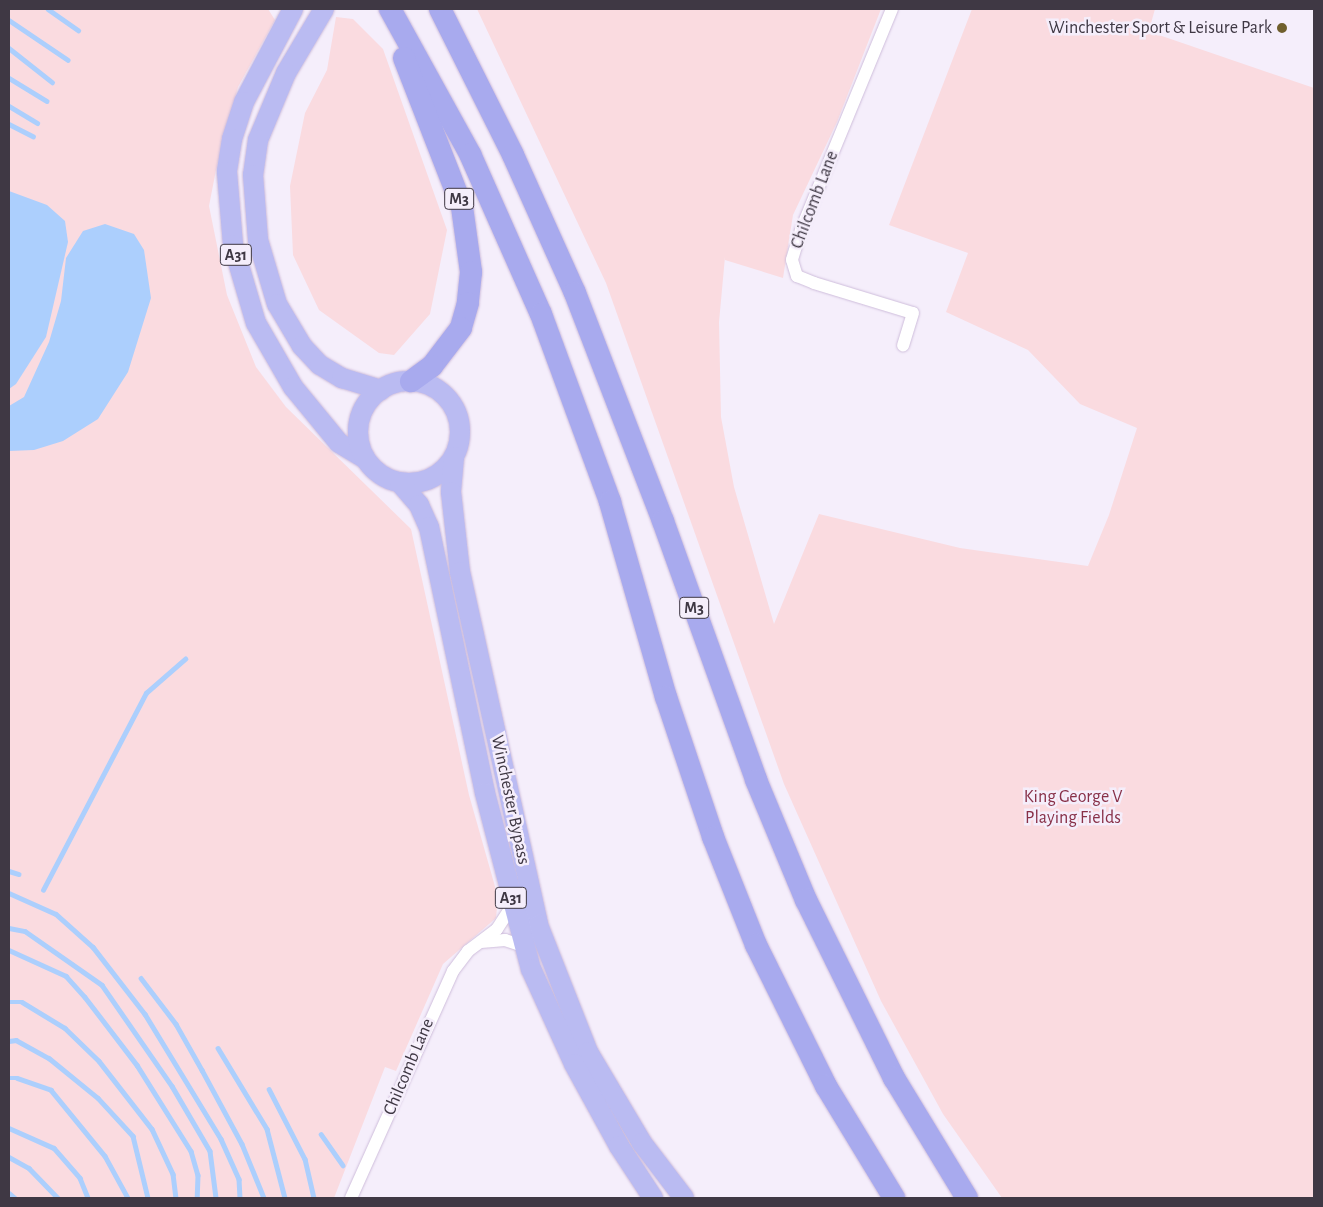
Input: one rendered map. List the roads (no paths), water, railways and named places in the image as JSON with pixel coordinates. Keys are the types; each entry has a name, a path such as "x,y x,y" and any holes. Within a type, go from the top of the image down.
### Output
{"highway":[{"name":"A31","path":"294,9 244,102 232,139 227,172 233,245 256,323 293,388 339,442 366,459"},
{"name":"A31","path":"324,9 286,73 258,140 254,175 258,240 277,304 302,346 320,364 342,378 381,390"},
{"name":"M3","path":"384,9 462,207 470,263 468,303 461,328 432,366 412,381"},
{"name":"M3","path":"390,9 470,154 544,323 610,502 666,696 713,837 756,945 826,1086 894,1198"},
{"name":"M3","path":"440,9 513,155 575,293 663,522 756,780 806,900 894,1078 967,1198"},
{"path":"412,381 436,389 454,407 460,424 460,441 454,457 431,478 400,483 386,478 366,459 360,444 360,421 370,400 381,390 412,381"},
{"name":"Winchester Bypass","path":"454,457 451,492 460,572 538,925 588,1052 642,1143 684,1198"},
{"name":"Winchester Bypass","path":"400,483 419,505 429,527 485,793 524,946 548,1012 574,1064 619,1146 653,1198"}],"street":[{"name":"Chilcomb Lane","path":"892,9 801,230 792,260 797,276 912,313 903,346"},
{"name":"Chilcomb Lane","path":"351,1198 438,999 453,971 479,942 497,929 513,904"},
{"path":"479,942 505,940 524,946"}],"water":[{"path":"9,191 47,205 65,221 68,242 46,337 16,384 9,389"},
{"path":"105,224 134,234 144,250 151,298 128,372 98,419 63,441 34,450 9,451 9,406 24,397 49,342 61,301 66,258 83,231"}],"waterway":[{"path":"48,9 78,30"},
{"path":"9,20 68,60"},
{"path":"9,48 52,82"},
{"path":"9,78 47,101"},
{"path":"9,106 37,123"},
{"path":"9,124 33,136"},
{"path":"43,890 146,693 185,659"},
{"path":"9,871 19,874"},
{"path":"9,893 56,914 93,947 145,1014 221,1139 239,1179 240,1198"},
{"path":"9,928 25,931 102,985 172,1086 210,1151 216,1198"},
{"path":"9,950 66,976 85,997 137,1065 191,1151 198,1175 197,1198"},
{"path":"141,978 176,1024 202,1070 242,1144 264,1198"},
{"path":"9,1002 22,1002 65,1028 99,1061 152,1129 173,1174 176,1198"},
{"path":"9,1041 16,1040 49,1058 98,1098 133,1136 148,1198"},
{"path":"218,1048 267,1129 285,1198"},
{"path":"9,1078 17,1078 51,1090 105,1156 128,1198"},
{"path":"269,1089 305,1159 314,1198"},
{"path":"9,1128 54,1148 80,1178 88,1198"},
{"path":"321,1134 343,1165"},
{"path":"9,1157 29,1168 58,1198"},
{"path":"9,1193 15,1198"}],"place":[{"name":"Winchester Sport & Leisure Park","path":"1282,28"}],"park label":[{"name":"King George V Playing Fields","path":"1073,808"}]}
